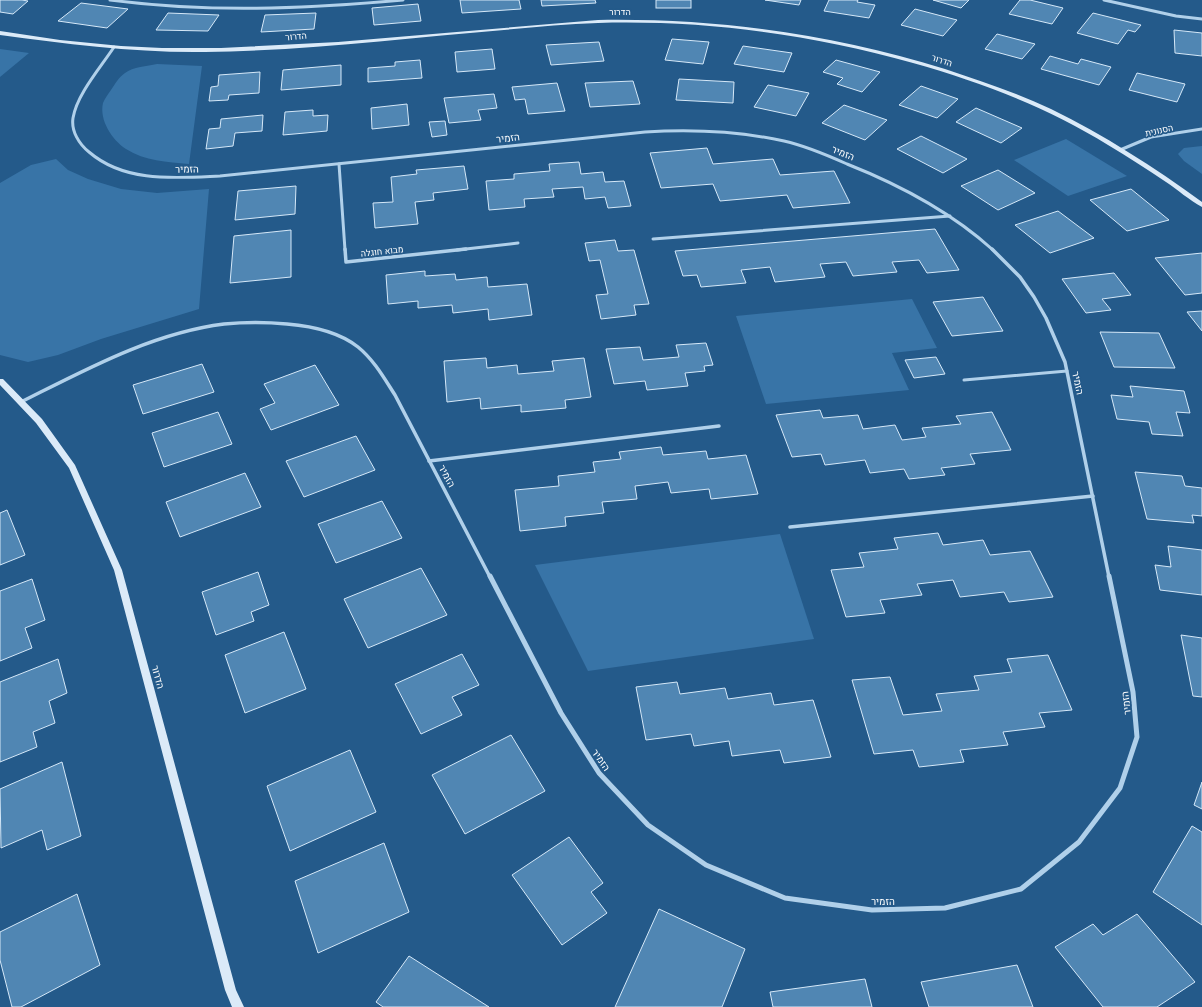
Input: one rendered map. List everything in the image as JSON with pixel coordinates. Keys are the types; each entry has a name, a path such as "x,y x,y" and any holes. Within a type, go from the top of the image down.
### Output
{"street":[{"path":"110,0 178,8 232,10 334,6 403,0"},
{"path":"1104,0 1169,14 1202,19"},
{"name":"הדרור","path":"0,33 114,47 163,50 282,47 608,21 663,21 777,31 828,40 880,52 934,67 992,87 1048,110 1120,150 1152,169 1202,205"},
{"name":"הזמיר","path":"21,402 89,368 147,343 191,330 238,323 277,322 322,329 352,343 372,361 395,395 561,713 598,773 648,825 706,865 785,898 872,910 945,908 1021,889 1079,842 1120,788 1137,738 1134,692 1065,362 1044,314 1020,278 986,244 950,216 900,187 859,168 817,152 779,141 696,130 645,132 220,176 181,178 146,176 114,169 92,157 79,143 72,124 77,105 114,47"},
{"name":"הסנונית","path":"1120,150 1151,138 1202,129"},
{"name":"מבוא חוגלה","path":"340,164 346,262 518,243"},
{"path":"653,239 950,216"},
{"name":"הדרור","path":"0,381 39,421 72,467 118,570 231,990 238,1007"},
{"path":"429,461 719,426"},
{"path":"790,528 1093,496"}],"lane":[{"path":"964,380 1067,371"}],"shaded area":[{"path":"0,49 29,53 0,77"},
{"path":"157,64 202,66 189,164 156,160 133,153 116,140 105,123 102,109 103,103 119,79 132,69"},
{"path":"1066,139 1127,176 1068,196 1014,160"},
{"path":"1202,146 1202,174 1184,161 1178,154 1184,148"},
{"path":"56,159 68,170 88,179 121,189 157,193 209,189 199,309 101,339 58,355 28,362 0,355 0,183 31,165"},
{"path":"912,299 937,348 892,353 909,390 766,404 736,316"},
{"path":"780,534 814,639 588,671 535,565"}],"building":[{"path":"0,0 28,1 13,14 0,12"},
{"path":"460,0 519,0 521,9 462,13"},
{"path":"541,0 595,0 596,3 542,6"},
{"path":"656,0 691,0 691,8 656,8"},
{"path":"765,0 801,0 799,5"},
{"path":"829,0 858,0 857,2 875,5 869,18 824,11"},
{"path":"933,0 969,0 961,8"},
{"path":"1020,0 1030,0 1063,8 1052,24 1009,14"},
{"path":"81,3 128,9 107,28 58,21"},
{"path":"418,4 421,21 374,25 372,8"},
{"path":"915,9 957,20 943,36 901,25"},
{"path":"168,13 219,15 208,31 156,30"},
{"path":"316,13 314,29 261,32 265,15"},
{"path":"1093,13 1141,25 1135,32 1128,30 1118,44 1077,33"},
{"path":"1174,30 1202,33 1202,56 1175,53"},
{"path":"997,34 1035,44 1022,59 985,49"},
{"path":"672,39 709,42 703,64 665,60"},
{"path":"599,42 604,61 551,65 546,45"},
{"path":"743,46 792,53 784,72 734,64"},
{"path":"492,49 495,69 457,72 455,52"},
{"path":"1050,56 1078,64 1081,59 1111,67 1099,85 1041,69"},
{"path":"420,60 422,78 368,82 368,68 395,66 395,62"},
{"path":"836,60 880,72 862,92 837,84 843,78 823,72"},
{"path":"341,65 341,85 281,90 283,70"},
{"path":"260,72 259,93 229,95 228,100 209,101 211,87 218,86 219,75"},
{"path":"1137,73 1185,84 1177,102 1129,90"},
{"path":"679,79 734,82 733,103 676,100"},
{"path":"633,81 640,104 590,107 585,83"},
{"path":"557,83 565,111 528,114 525,99 515,100 512,87"},
{"path":"768,85 809,93 796,116 754,107"},
{"path":"921,86 958,99 937,118 899,105"},
{"path":"494,94 497,108 478,110 481,120 449,123 444,98"},
{"path":"407,104 409,125 372,129 371,108"},
{"path":"844,105 887,120 865,140 822,123"},
{"path":"976,108 1022,128 1001,143 956,122"},
{"path":"313,110 313,116 328,115 327,131 283,135 285,112"},
{"path":"263,115 262,131 235,133 233,146 206,149 209,129 220,128 221,119"},
{"path":"445,121 447,135 432,137 429,122"},
{"path":"921,136 967,159 943,173 897,149"},
{"path":"707,148 713,164 773,159 780,175 834,171 850,203 793,208 787,195 720,201 713,184 661,188 650,153"},
{"path":"579,162 581,174 603,172 605,182 624,181 631,206 608,208 605,197 585,199 583,187 552,189 554,197 524,199 525,207 489,210 486,181 514,179 514,174 550,171 549,164"},
{"path":"464,166 468,189 433,193 434,200 415,202 418,224 375,228 373,203 393,202 391,177 417,174 416,170"},
{"path":"998,170 1035,193 998,210 961,186"},
{"path":"296,186 295,214 235,220 238,191"},
{"path":"1131,189 1169,220 1127,231 1090,200"},
{"path":"1058,211 1094,238 1050,253 1015,225"},
{"path":"935,229 959,270 927,273 919,260 892,262 897,272 853,276 846,262 820,264 825,277 775,282 770,267 741,270 746,283 701,287 697,275 683,276 675,251"},
{"path":"291,230 291,277 230,283 234,236"},
{"path":"615,240 618,251 634,250 649,304 634,305 636,315 601,319 596,295 608,294 600,260 589,261 585,243"},
{"path":"1202,253 1202,293 1185,295 1155,258"},
{"path":"425,271 425,276 455,274 456,280 487,277 488,287 527,284 532,315 489,320 488,309 453,313 452,305 418,308 418,301 388,304 386,275"},
{"path":"1114,273 1131,295 1102,299 1111,310 1086,313 1062,279"},
{"path":"983,297 1003,331 952,336 933,302"},
{"path":"1202,311 1202,331 1187,312"},
{"path":"1100,332 1159,333 1175,368 1114,367"},
{"path":"706,343 713,365 704,366 705,371 685,373 688,386 647,390 645,381 614,384 606,349 640,347 643,360 679,357 676,345"},
{"path":"936,357 945,374 914,378 905,360"},
{"path":"486,358 487,368 517,365 518,374 554,371 552,361 584,358 591,397 565,400 566,408 521,412 521,405 481,409 480,398 447,402 444,361"},
{"path":"202,364 214,392 143,414 133,385"},
{"path":"315,365 339,405 271,430 260,409 275,403 264,384"},
{"path":"1130,386 1184,391 1190,413 1176,412 1183,436 1152,434 1149,422 1117,419 1111,395 1133,397"},
{"path":"820,410 823,418 858,415 863,429 895,425 902,440 926,437 922,428 961,424 956,416 992,412 1011,450 970,454 975,464 941,468 945,475 909,479 904,469 870,473 865,460 825,465 821,454 792,457 776,415"},
{"path":"218,412 232,444 164,467 152,433"},
{"path":"356,436 375,470 304,497 286,461"},
{"path":"661,447 663,455 706,451 708,459 746,455 758,494 711,499 709,489 671,493 668,482 635,486 637,499 602,502 604,513 565,517 566,526 520,531 515,490 559,486 558,476 595,472 593,462 621,459 619,452"},
{"path":"1135,472 1182,476 1185,486 1202,488 1202,516 1192,515 1194,523 1147,519"},
{"path":"245,473 261,507 180,537 166,502"},
{"path":"382,501 402,538 336,563 318,524"},
{"path":"7,510 25,555 0,565 0,513"},
{"path":"938,533 943,545 983,540 990,555 1030,551 1053,597 1009,602 1004,592 960,597 953,580 917,584 922,595 880,600 885,613 846,617 831,570 864,567 859,553 898,549 894,538"},
{"path":"1168,546 1202,550 1202,595 1160,590 1155,565 1171,567"},
{"path":"421,568 447,615 368,648 344,599"},
{"path":"258,572 269,605 251,612 254,621 216,635 202,592"},
{"path":"32,579 45,620 25,628 32,648 0,661 0,591"},
{"path":"284,632 306,689 245,713 225,655"},
{"path":"1181,635 1202,638 1202,697 1193,696"},
{"path":"462,654 479,685 452,697 462,715 421,734 395,684"},
{"path":"1048,655 1072,710 1039,713 1045,727 1003,732 1008,745 960,750 964,762 919,767 913,750 874,754 852,680 890,677 903,715 942,711 936,694 979,690 974,676 1012,672 1007,659"},
{"path":"58,659 67,693 49,701 55,723 33,732 37,747 0,762 0,682"},
{"path":"677,682 680,694 725,688 728,699 771,693 774,705 813,700 831,757 784,763 780,750 732,756 729,741 694,746 691,734 646,740 636,687"},
{"path":"511,735 545,791 465,834 432,775"},
{"path":"350,750 376,812 290,851 267,786"},
{"path":"62,762 81,836 47,850 42,830 1,848 0,789"},
{"path":"1202,782 1202,809 1194,805"},
{"path":"1192,826 1202,832 1202,925 1153,892"},
{"path":"569,837 603,883 591,892 607,913 562,945 512,875"},
{"path":"384,843 409,912 318,953 295,881"},
{"path":"77,894 100,965 21,1007 12,1007 0,960 0,932"},
{"path":"659,909 745,949 722,1007 615,1007"},
{"path":"1137,914 1195,982 1157,1007 1103,1007 1055,947 1093,924 1103,935"},
{"path":"409,956 489,1007 383,1007 376,1002"},
{"path":"1017,965 1033,1007 929,1007 921,982"},
{"path":"865,979 872,1007 773,1007 770,992"}]}
